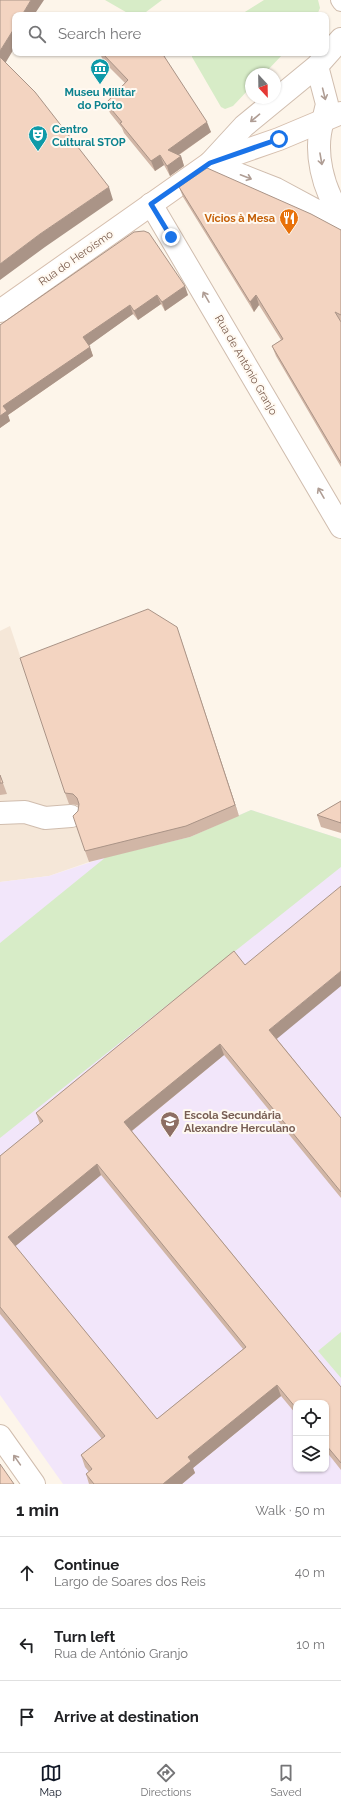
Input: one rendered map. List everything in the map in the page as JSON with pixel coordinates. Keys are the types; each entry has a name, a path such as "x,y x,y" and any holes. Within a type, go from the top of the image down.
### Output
{"street":[{"path":"329,52 341,39"},
{"path":"210,163 244,126 317,66 326,56"},
{"path":"317,66 332,117"},
{"path":"210,163 279,139 332,117"},
{"path":"332,117 319,134 318,146 325,182 341,215"},
{"path":"210,163 276,189 341,224"},
{"name":"Rua do Heroísmo","path":"0,311 210,163"},
{"name":"Rua de António Granjo","path":"151,204 341,527"},
{"path":"0,813 25,812 45,818 71,816"},
{"path":"0,1436 34,1484"}],"shaded area":[{"path":"10,626 89,862 49,876 0,882 0,631"},
{"name":"Escola Secundária Alexandre Herculano","path":"251,810 341,839 341,1484 63,1484 0,1395 0,882 49,876 106,857 190,837"}],"green space":[{"path":"105,0 162,0 146,12 126,12"},
{"path":"264,0 318,0 320,8 318,12 245,12"},
{"path":"192,56 281,56 270,68 245,68 245,93 233,106 225,109 221,107"},
{"path":"251,810 341,839 341,867 0,1138 0,943 106,857 190,837"},
{"path":"341,1332 341,1378 318,1351"}],"building":[{"path":"0,0 31,0 24,12 12,12 12,32 0,51"},
{"path":"105,56 164,56 207,122 168,150 181,156 167,166 160,155 151,161 106,103 128,80"},
{"name":"Centro Cultural STOP","path":"0,57 35,92 109,187 40,234 0,264"},
{"path":"207,168 311,214 341,230 341,315 335,312 341,322 341,463 272,346 283,339 256,295 250,302 179,187"},
{"path":"144,231 149,233 185,286 162,302 157,295 134,311 130,305 83,337 90,347 3,406 7,411 0,416 0,325 134,232"},
{"path":"148,609 177,627 235,805 186,826 85,851 73,816 78,811 79,804 77,798 73,794 65,793 20,658"},
{"path":"0,775 3,783 0,783"},
{"path":"341,801 341,823 317,815"},
{"path":"341,886 341,971 269,1030 341,1118 341,1192 220,1044 124,1122 341,1387 341,1463 329,1449 329,1400 293,1400 293,1404 277,1385 188,1457 191,1461 163,1484 94,1484 86,1474 92,1469 81,1455 105,1436 0,1307 0,1156 43,1121 36,1113 234,951 245,965","holes":["97,1164 246,1347 157,1419 8,1237"]},
{"path":"0,1464 14,1484 0,1484"}],"place":[{"name":"Museu Militar do Porto","path":"100,85"},
{"name":"Centro Cultural STOP","path":"38,152"},
{"name":"Vícios à Mesa","path":"289,235"},
{"name":"Escola Secundária Alexandre Herculano","path":"170,1138"}],"route":[{"path":"171,237 151,204 210,163 279,139"}]}
